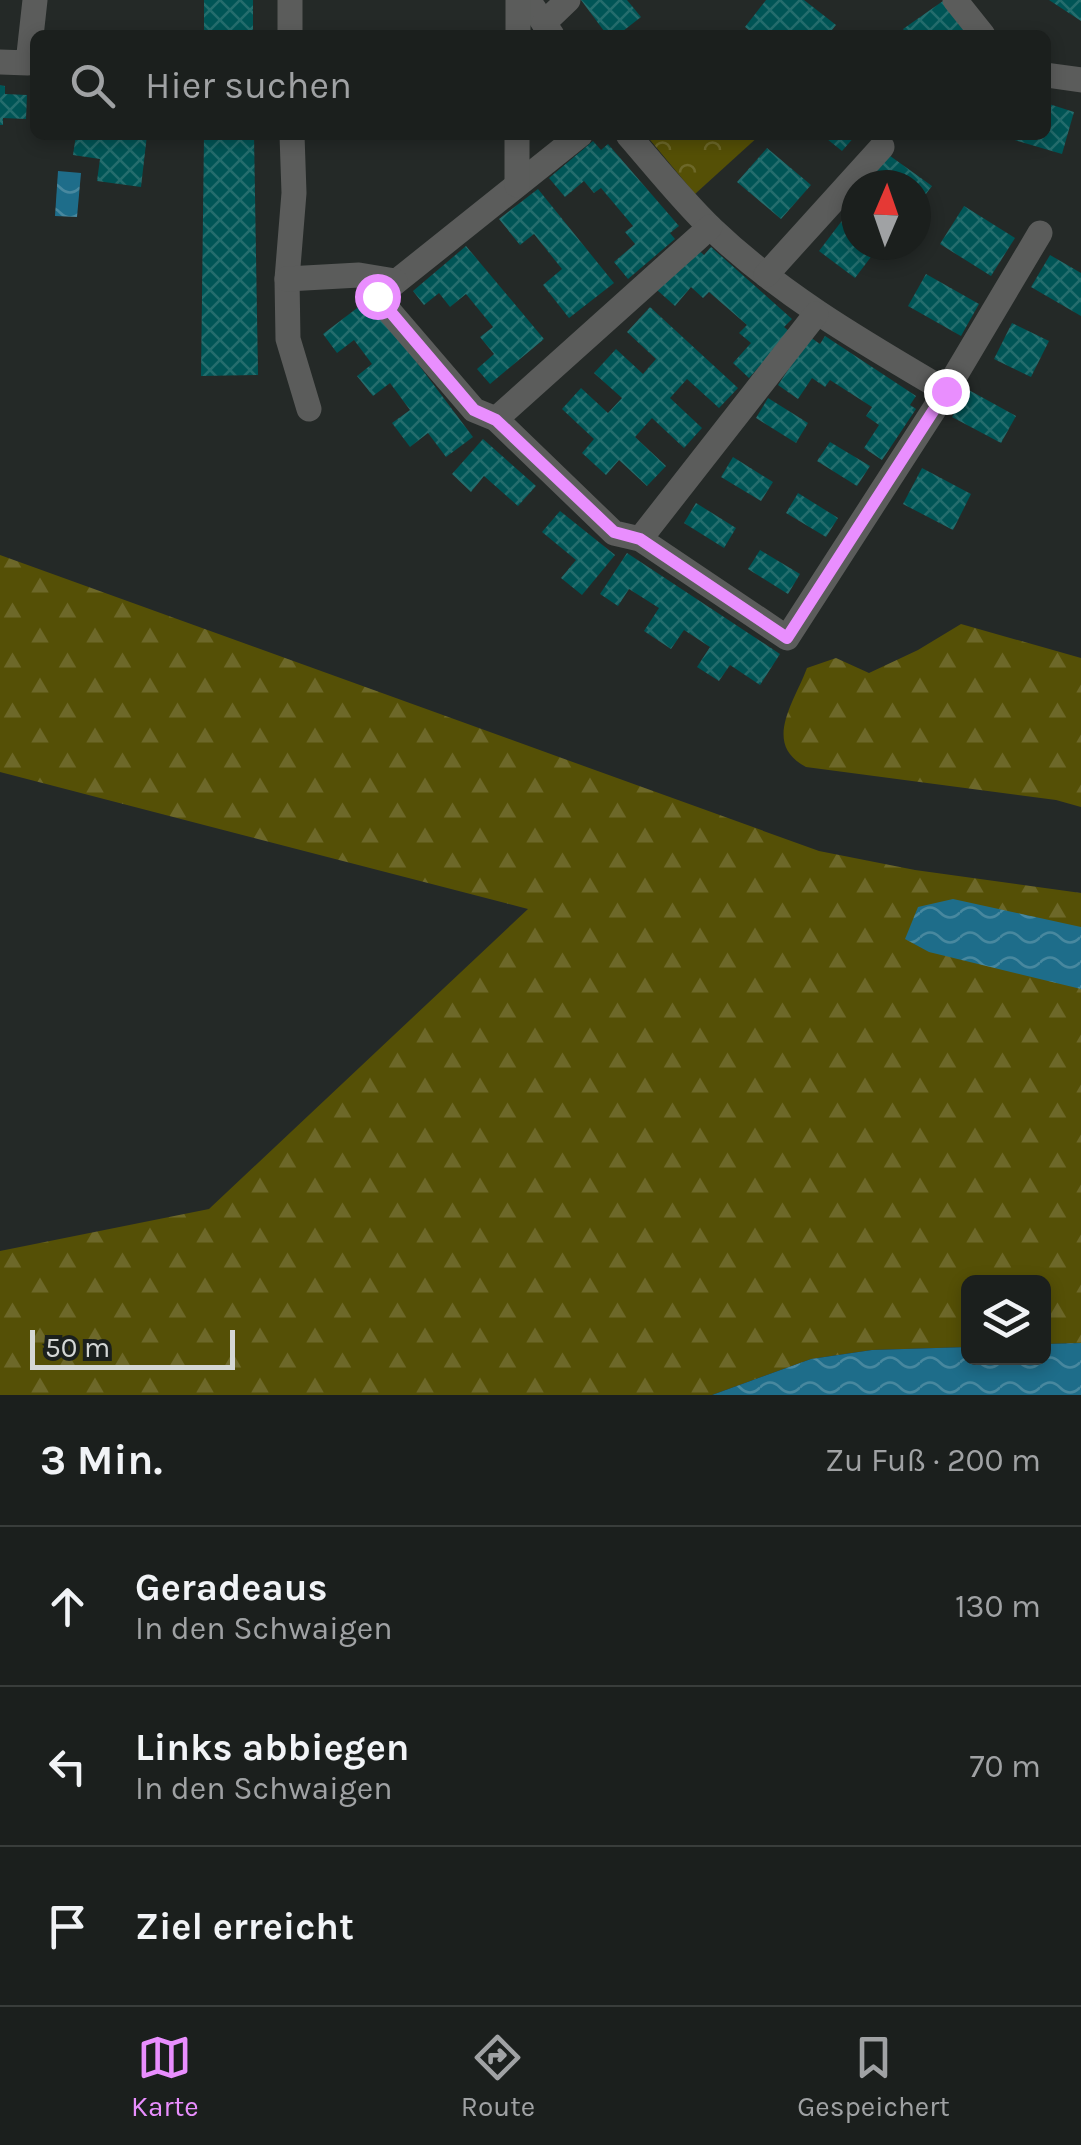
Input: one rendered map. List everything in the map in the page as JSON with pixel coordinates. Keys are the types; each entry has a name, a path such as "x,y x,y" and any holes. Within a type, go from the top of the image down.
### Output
{"street":[{"path":"32,30 35,0"},
{"path":"290,0 290,30"},
{"path":"518,0 518,30"},
{"path":"528,0 548,29 568,0"},
{"path":"955,0 980,30"},
{"path":"0,62 28,62 30,44"},
{"path":"1051,75 1081,80"},
{"path":"292,140 288,339 309,409"},
{"path":"517,140 517,185"},
{"path":"574,140 377,296 474,410 496,420 614,532 640,539 787,638 946,391 1040,233"},
{"path":"632,140 710,227 766,274 816,314 946,391"},
{"path":"766,274 882,147"},
{"path":"496,420 710,227"},
{"path":"287,279 359,275 395,281"},
{"path":"640,539 816,314"}],"green space":[{"path":"650,140 754,140 695,194"},
{"path":"0,555 819,851 915,870 1081,893 1081,1343 1051,1344 1051,1275 961,1275 961,1347 872,1350 811,1359 712,1395 0,1395 0,1251 209,1209 528,909 0,772"},
{"path":"961,624 1081,658 1081,807 1056,800 806,767 793,758 786,747 785,722 807,668 836,658 869,673"}],"water":[{"path":"58,171 81,173 77,217 55,216"},
{"path":"953,899 1081,927 1081,989 929,952 905,939 918,907"},
{"path":"1081,1343 1081,1395 712,1395 811,1359 872,1350 961,1347 961,1365 1051,1365 1051,1344"}],"building":[{"path":"204,0 253,0 253,30 204,30"},
{"path":"581,0 627,0 641,17 624,30 603,30"},
{"path":"766,0 804,0 836,25 832,30 745,27"},
{"path":"1049,0 1081,0 1081,21"},
{"path":"943,1 963,30 904,30"},
{"path":"0,85 5,86 5,94 27,95 26,119 3,118 0,125"},
{"path":"1051,105 1074,112 1062,154 1015,140 1051,140"},
{"path":"75,140 146,140 141,187 97,181 100,159 73,155"},
{"path":"204,140 254,140 258,375 201,376"},
{"path":"828,140 852,140 842,151"},
{"path":"593,141 601,150 608,144 679,226 670,233 675,239 628,279 614,262 635,244 625,232 633,226 601,188 594,193 584,181 565,197 549,178"},
{"path":"767,148 811,185 781,219 737,182"},
{"path":"886,153 910,170 873,170"},
{"path":"538,189 614,283 569,318 543,285 562,269 534,234 520,245 499,219"},
{"path":"964,206 1015,238 991,276 940,244"},
{"path":"841,222 841,260 869,260 855,278 819,251"},
{"path":"466,246 544,339 490,384 477,369 494,354 480,337 493,327 466,294 450,307 439,293 424,305 413,291"},
{"path":"695,247 704,255 711,247 792,319 784,327 790,332 749,378 733,363 751,343 739,333 747,325 709,292 703,298 691,287 675,306 657,290"},
{"path":"1050,255 1081,273 1081,316 1031,287"},
{"path":"926,274 979,304 961,336 908,306"},
{"path":"369,299 473,437 446,457 428,433 410,447 392,423 410,410 390,383 373,396 357,376 372,364 354,340 337,353 323,334"},
{"path":"650,307 738,388 719,408 687,379 670,398 702,428 684,448 652,418 635,437 666,466 647,486 619,460 606,475 582,453 594,439 562,409 581,388 608,413 622,398 594,373 616,349 643,374 656,359 627,332"},
{"path":"1012,323 1049,341 1031,377 994,359"},
{"path":"825,336 916,396 910,405 916,409 882,460 864,448 879,425 866,416 872,407 830,380 825,387 812,378 798,399 778,385 810,337 820,344"},
{"path":"967,389 1016,416 1001,443 952,417"},
{"path":"768,398 808,423 796,443 756,418"},
{"path":"483,439 536,486 518,506 484,476 471,492 452,474"},
{"path":"830,442 870,466 857,486 817,461"},
{"path":"733,457 773,482 761,501 721,477"},
{"path":"922,468 971,494 953,530 903,504"},
{"path":"798,493 838,518 826,537 786,513"},
{"path":"696,503 736,528 724,548 684,523"},
{"path":"560,511 615,555 582,595 561,578 576,560 542,532"},
{"path":"760,550 800,574 788,594 748,569"},
{"path":"627,553 780,654 760,685 730,665 719,681 697,667 710,647 684,630 671,649 644,631 659,608 629,589 618,606 600,594"}],"route":[{"path":"377,296 474,410 496,420 614,532 640,539 787,638 946,391"}]}
